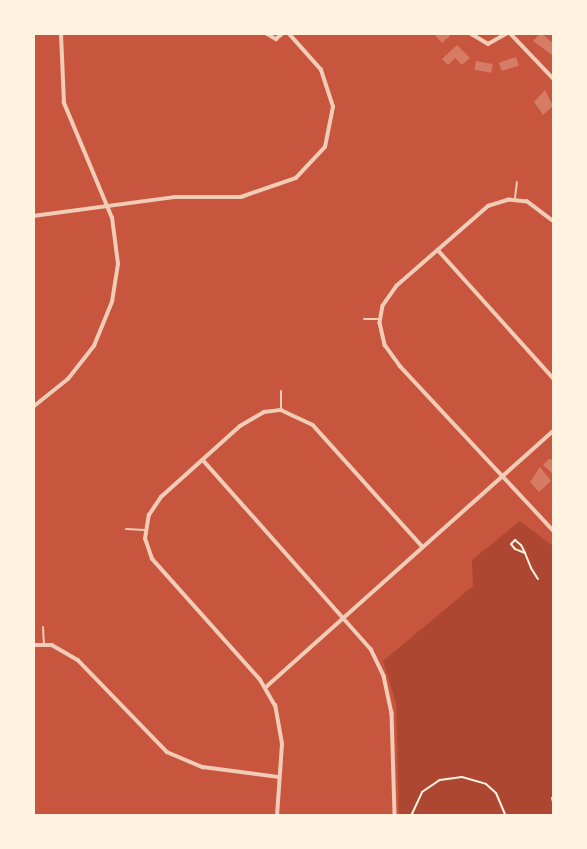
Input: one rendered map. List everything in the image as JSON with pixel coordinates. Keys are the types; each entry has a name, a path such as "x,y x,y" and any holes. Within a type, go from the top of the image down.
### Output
{"street":[{"path":"33,407 81,365 105,323 118,264 107,205 64,103 61,33"},
{"path":"33,216 176,197 254,195 284,185 309,168 330,137 332,95 321,70 286,33 276,39 266,33"},
{"path":"470,33 488,44 509,33 554,79"},
{"path":"554,222 536,206 515,200 489,206 391,293 380,319 388,351 500,478 554,531"},
{"path":"438,250 554,379"},
{"path":"277,816 281,726 266,687 158,567 148,550 145,530 155,504 254,416 281,410 313,425 422,547"},
{"path":"266,687 554,430"},
{"path":"203,460 371,649 390,696 395,816"},
{"path":"33,645 44,644 62,649 78,660 145,734 167,752 211,769 279,777"}],"lane":[{"path":"515,200 517,182"},
{"path":"364,319 380,319"},
{"path":"281,391 281,410"},
{"path":"126,529 145,530"},
{"path":"43,627 44,644"}],"path":[{"path":"525,553 538,579"},
{"path":"411,816 422,792 440,780 462,777 486,784 496,793 506,816"},
{"path":"552,798 554,806"}],"shaded area":[{"path":"520,521 554,547 554,816 399,816 396,703 383,661 473,586 472,560"}],"building":[{"path":"433,33 447,33 450,36 442,43"},
{"path":"541,33 553,43 552,55 533,41"},
{"path":"457,45 470,58 462,65 455,58 448,65 442,59"},
{"path":"516,57 519,66 502,71 499,63"},
{"path":"476,61 493,64 491,73 474,70"},
{"path":"545,90 553,106 543,115 534,102"},
{"path":"549,459 554,460 554,475 543,465"},
{"path":"540,467 551,481 539,492 530,482"}]}
